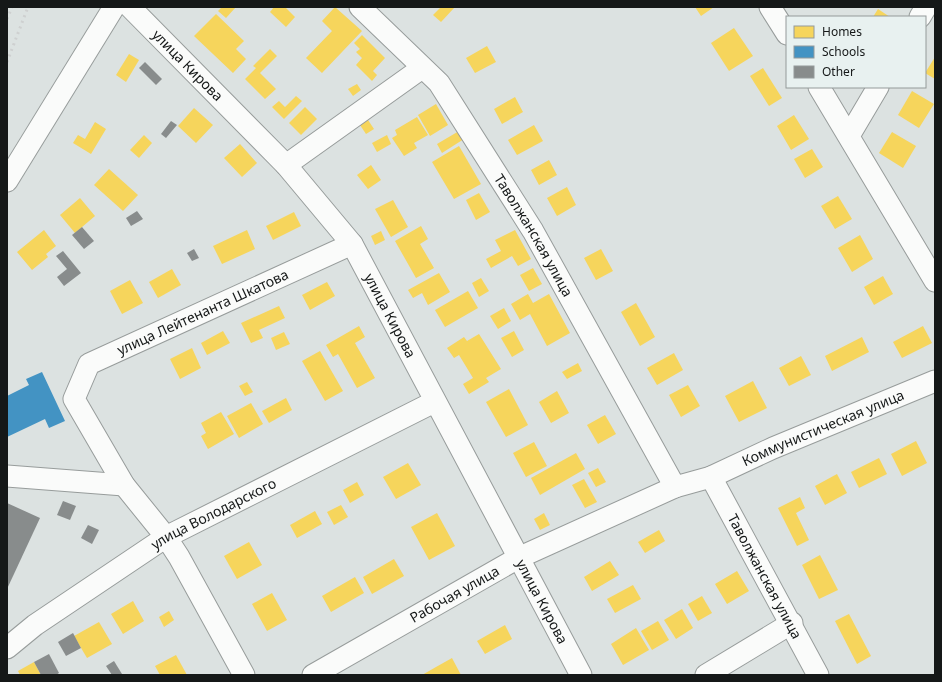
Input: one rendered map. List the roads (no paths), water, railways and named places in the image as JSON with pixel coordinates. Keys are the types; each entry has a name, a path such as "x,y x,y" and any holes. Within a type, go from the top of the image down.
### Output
{"street":[{"path":"7,182 114,7"},
{"name":"улица Кирова","path":"130,7 286,165 352,244 434,402 581,675"},
{"name":"Таволжанская улица","path":"360,7 439,83 533,231 675,487"},
{"path":"770,7 786,32"},
{"path":"921,16 926,7"},
{"path":"286,165 422,68"},
{"path":"820,88 935,281"},
{"path":"849,136 877,88"},
{"name":"улица Лейтенанта Шкатова","path":"124,484 74,399 89,364 352,244"},
{"name":"Коммунистическая улица","path":"711,477 773,448 935,381"},
{"name":"улица Володарского","path":"7,648 34,625 166,537 434,402"},
{"path":"7,476 124,484 166,537 244,675"},
{"name":"Таволжанская улица","path":"711,477 792,623 818,675"},
{"name":"Рабочая улица","path":"313,675 518,558 675,487 711,477"},
{"path":"706,675 792,623"}],"railway":[{"path":"7,19 12,7"},
{"path":"7,62 28,7"}]}
